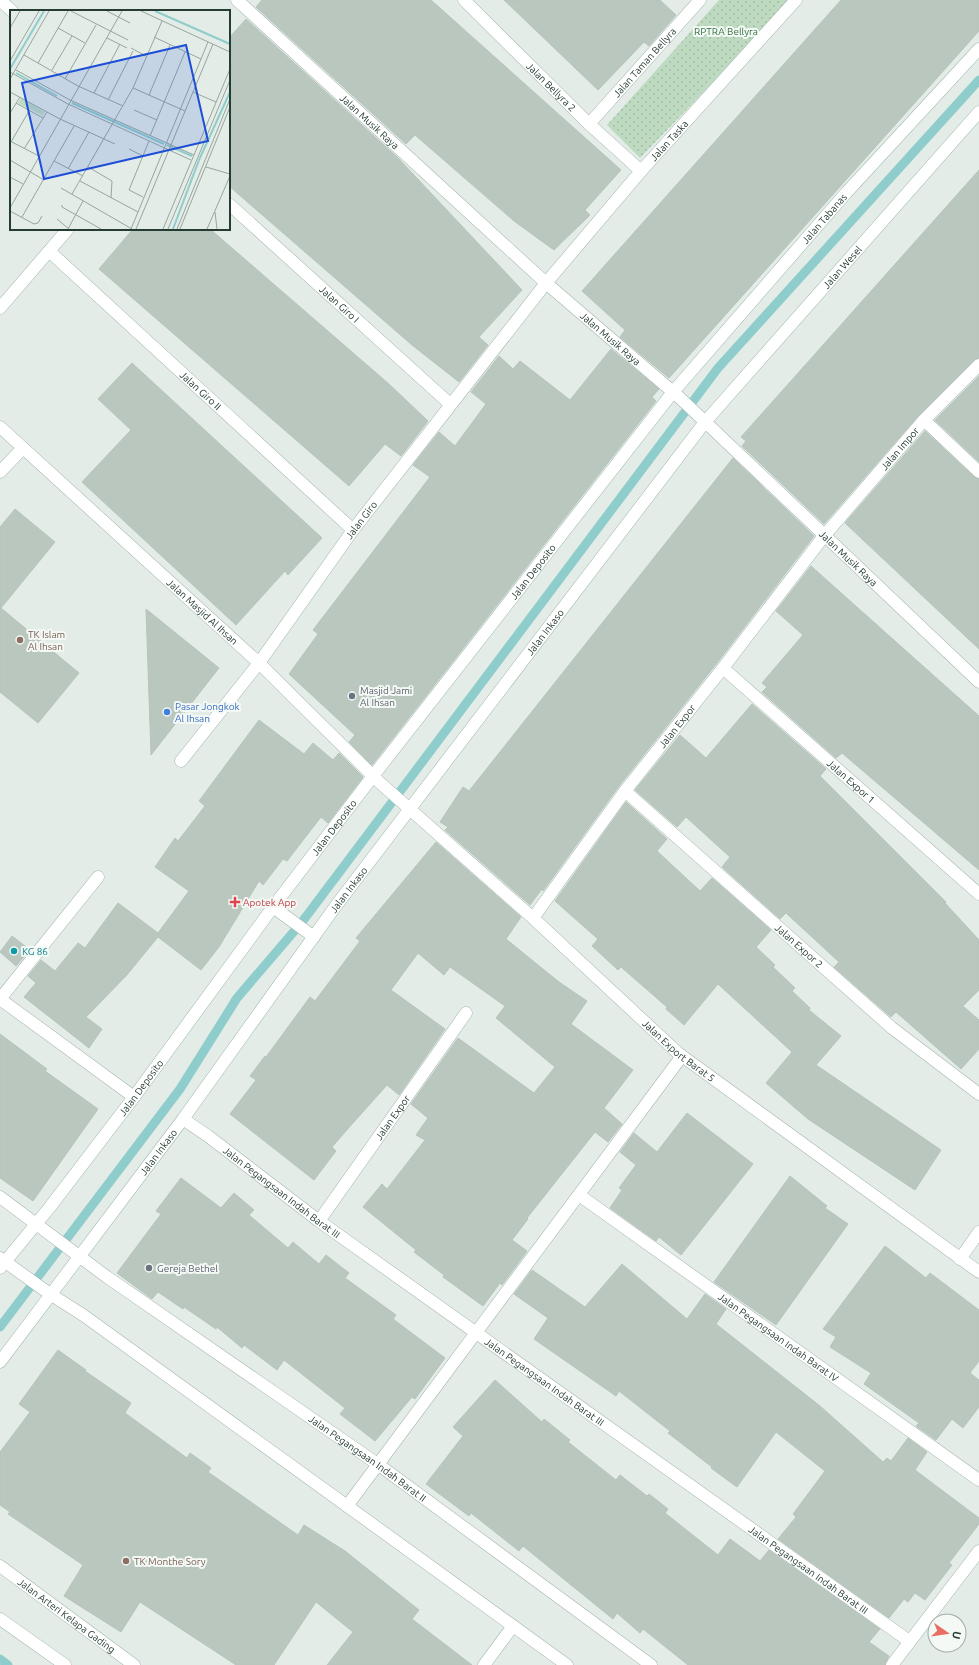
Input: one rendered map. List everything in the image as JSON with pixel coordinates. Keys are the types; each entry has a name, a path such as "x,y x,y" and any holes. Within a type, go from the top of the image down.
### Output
{"street":[{"path":"0,0 11,10"},
{"name":"Jalan Musik Raya","path":"237,0 546,283 677,395 979,682"},
{"name":"Jalan Bellyra 2","path":"464,0 589,124 641,171"},
{"name":"Jalan Taska","path":"546,283 641,171 796,0"},
{"name":"Jalan Taman Bellyra","path":"589,124 695,2"},
{"name":"Jalan Tabanas","path":"677,395 846,193 979,48"},
{"name":"Jalan Wesel","path":"701,419 979,112"},
{"name":"Jalan Giro I","path":"230,205 450,404"},
{"path":"0,308 67,230"},
{"name":"Jalan Giro II","path":"49,250 353,530"},
{"name":"Jalan Giro","path":"181,761 259,663 353,530 546,283"},
{"name":"Jalan Impor","path":"824,536 924,420 979,365"},
{"name":"Jalan Deposito","path":"2,1263 37,1223 278,910 375,779 677,395"},
{"name":"Jalan Inkaso","path":"0,1362 48,1292 183,1119 309,933 410,810 701,419"},
{"path":"924,420 979,472"},
{"name":"Jalan Masjid Al Ihsan","path":"0,427 259,663 375,779 401,801"},
{"path":"0,472 23,448"},
{"name":"Jalan Expor","path":"534,918 625,791 723,668 824,536"},
{"name":"Jalan Expor 1","path":"723,668 979,894"},
{"name":"Jalan Expor 2","path":"625,791 892,1028 979,1094"},
{"name":"Jalan Export Barat 5","path":"401,801 534,918 682,1056 979,1272"},
{"path":"98,878 0,999 134,1097"},
{"path":"278,910 309,933"},
{"name":"Jalan Expor","path":"319,1221 466,1013"},
{"path":"349,1504 682,1056"},
{"name":"Jalan Pegangsaan Indah Barat III","path":"183,1119 208,1136 319,1221 477,1332 909,1641"},
{"name":"Jalan Pegangsaan Indah Barat IV","path":"579,1194 979,1480"},
{"name":"Jalan Pegangsaan Indah Barat II","path":"0,1197 48,1231 107,1277 377,1468 651,1665"},
{"path":"960,1259 979,1232"},
{"path":"2,1263 20,1272 83,1315 349,1504 567,1665"},
{"path":"892,1665 979,1551"},
{"name":"Jalan Arteri Kelapa Gading","path":"0,1566 134,1665"},
{"path":"0,1619 65,1665"},
{"path":"484,1665 513,1626"}],"green space":[{"name":"RPTRA Bellyra","path":"719,0 792,0 640,158 607,125"}],"building":[{"path":"262,0 431,0 621,170 585,210 590,215 554,250 514,221 415,135 406,144 256,7"},
{"path":"504,0 660,0 676,15 649,46 644,42 598,90"},
{"path":"841,0 979,0 979,31 669,378 620,337 625,330 582,291"},
{"path":"246,19 398,158 522,290 479,337 488,345 459,382 412,345 230,187 230,37"},
{"path":"979,170 979,358 974,360 919,415 824,524 742,446 746,441 741,437"},
{"path":"132,230 211,230 389,384 428,421 401,456 385,444 349,486 99,269"},
{"path":"611,349 659,389 652,397 656,401 372,765 349,742 355,735 289,674 318,634 313,630 430,477 413,465 439,432 455,446 486,404 471,392 499,356 513,369 520,361 570,400"},
{"path":"132,363 322,538 288,575 285,571 236,625 82,482 131,430 98,399"},
{"path":"979,376 979,462 935,420"},
{"path":"925,431 974,477 979,479 979,649 845,523"},
{"path":"733,458 814,536 717,663 619,786 543,891 542,889 530,905 445,830 448,827 440,822 463,787 469,791"},
{"name":"TK Islam Al Ihsan","path":"15,509 55,542 1,608 79,673 38,723 0,692 0,527"},
{"path":"811,566 979,716 979,870 842,753 836,758 762,692 767,687 762,683 803,635 776,611"},
{"name":"Pasar Jongkok Al Ihsan","path":"146,609 219,668 151,755"},
{"path":"752,704 826,769 820,776 946,902 945,903 979,940 979,990 963,1006 979,1020 979,1049 961,1069 896,1012 891,1017 834,967 839,962 786,913 780,919 722,867 730,857 686,817 677,827 635,790 680,735 706,758"},
{"path":"259,720 304,754 313,743 333,760 339,753 363,777 328,823 321,817 287,861 283,859 263,885 259,881 219,947 201,970 158,937 126,976 86,1017 102,1029 89,1048 24,997 36,983 28,976 41,960 55,971 78,943 85,948 118,903 158,933 189,891 155,867 175,838 178,841 205,806 199,801"},
{"path":"626,802 667,839 657,851 700,891 712,878 771,930 756,947 775,965 773,967 795,988 792,991 810,1008 809,1010 841,1036 816,1065 941,1150 915,1190 808,1119 766,1083 792,1052 718,984 684,1025 666,1009 667,1007 621,967 618,970 592,946 598,939 555,901"},
{"path":"436,842 521,917 506,939 559,982 587,1001 571,1024 633,1070 604,1108 622,1124 608,1142 595,1132 527,1218 528,1219 512,1240 527,1251 502,1285 500,1283 483,1306 443,1277 444,1275 414,1252 416,1250 363,1207 382,1184 387,1189 425,1140 416,1135 428,1118 411,1104 458,1038 534,1093 555,1067 496,1018 505,1006 450,967 444,975 418,953 391,990 445,1029 399,1095 387,1085 332,1147 336,1151 314,1180 230,1114 256,1080 250,1076 265,1056 266,1057 310,997 315,1001 360,941 356,938"},
{"name":"KG 86","path":"12,936 30,950 16,966 0,952"},
{"path":"0,1034 47,1069 45,1071 98,1109 33,1201 0,1178"},
{"path":"687,1113 753,1164 681,1255 659,1237 656,1241 610,1208 622,1190 619,1188 636,1165 620,1152 634,1133 657,1152"},
{"path":"790,1176 827,1206 825,1208 848,1224 776,1325 714,1282"},
{"path":"181,1178 221,1208 234,1193 254,1210 249,1215 288,1248 293,1242 319,1264 326,1255 349,1273 345,1278 396,1315 393,1319 445,1358 415,1399 412,1397 375,1441 340,1414 345,1408 284,1360 277,1370 244,1345 242,1348 217,1327 216,1329 184,1307 183,1309 158,1292 152,1299 117,1273 161,1214 156,1211"},
{"path":"885,1246 926,1278 930,1273 979,1310 979,1361 970,1373 979,1380 979,1407 963,1428 952,1419 936,1440 916,1426 919,1423 864,1384 871,1373 830,1347 836,1337 823,1329"},
{"path":"622,1264 687,1319 705,1294 726,1309 716,1324 820,1406 883,1462 887,1458 891,1461 908,1438 927,1452 915,1470 979,1518 979,1524 949,1563 952,1565 925,1600 915,1593 908,1602 904,1599 889,1618 778,1539 796,1517 793,1514 825,1471 776,1432 737,1487 711,1468 712,1467 668,1433 670,1431 619,1391 616,1396 534,1339 548,1318 514,1294 532,1270 585,1307"},
{"path":"58,1350 131,1403 125,1413 187,1458 190,1453 211,1468 208,1472 298,1535 304,1525 345,1551 419,1610 412,1619 472,1665 327,1665 353,1632 316,1602 274,1665 236,1665 140,1602 121,1632 64,1596 83,1565 8,1514 10,1512 0,1505 0,1452 30,1412 19,1404"},
{"path":"495,1380 542,1422 544,1419 570,1440 568,1442 616,1480 620,1475 647,1496 649,1494 668,1509 665,1513 718,1555 730,1539 760,1561 769,1550 880,1629 869,1642 889,1656 885,1665 688,1665 643,1629 640,1633 617,1613 613,1619 523,1546 519,1551 471,1513 469,1516 426,1484 463,1436 453,1427"}],"waterway":[{"path":"0,1327 180,1089 237,998 302,922 718,368 979,80"},
{"path":"0,1659 8,1665"}],"place":[{"name":"TK Islam Al Ihsan","path":"20,640"},
{"name":"Masjid Jami Al Ihsan","path":"352,696"},
{"name":"Pasar Jongkok Al Ihsan","path":"167,712"},
{"name":"Apotek App","path":"235,902"},
{"name":"KG 86","path":"14,951"},
{"name":"Gereja Bethel","path":"149,1268"},
{"name":"TK Monthe Sory","path":"126,1561"}]}
